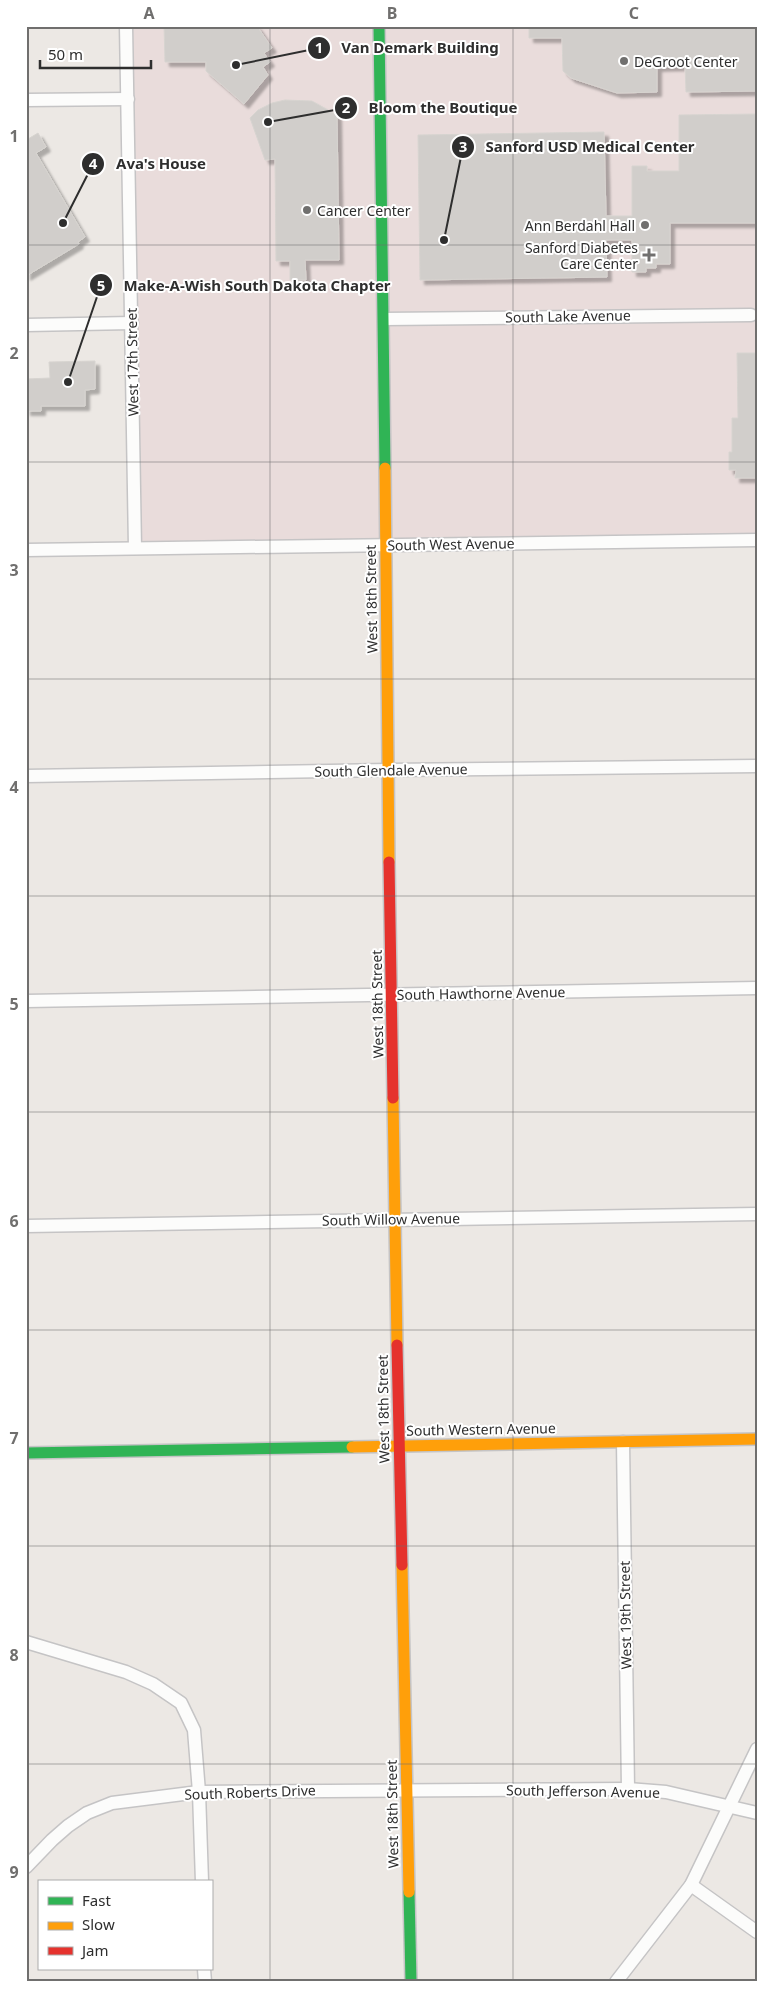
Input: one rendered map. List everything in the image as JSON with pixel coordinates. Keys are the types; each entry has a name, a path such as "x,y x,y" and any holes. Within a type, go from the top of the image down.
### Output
{"street":[{"name":"West 17th Street","path":"126,26 135,548"},
{"name":"West 18th Street","path":"379,26 391,994 411,1982"},
{"path":"26,100 128,98"},
{"name":"South Lake Avenue","path":"384,319 751,315"},
{"path":"26,325 132,323"},
{"name":"South West Avenue","path":"26,550 757,540"},
{"name":"South Glendale Avenue","path":"26,776 757,766"},
{"name":"South Hawthorne Avenue","path":"26,1001 757,988"},
{"name":"South Willow Avenue","path":"26,1226 757,1214"},
{"name":"South Western Avenue","path":"26,1452 757,1439"},
{"name":"West 19th Street","path":"623,1442 628,1789"},
{"path":"26,1642 126,1672 153,1684 181,1703 194,1730 202,1880"},
{"path":"616,1982 691,1885 757,1749"},
{"name":"South Jefferson Avenue","path":"407,1789 628,1789 666,1792 757,1813"},
{"name":"South Roberts Drive","path":"26,1867 63,1830 87,1813 112,1804 198,1792 407,1789"},
{"path":"691,1885 720,1904 743,1924 757,1932"}],"shaded area":[{"path":"126,26 757,26 757,540 135,548"}],"building":[{"path":"164,26 257,26 272,48 264,53 270,62 263,67 268,75 244,104 206,71 206,62 165,62"},
{"path":"529,26 757,26 757,91 686,92 685,66 657,67 657,92 617,93 571,78 563,71 562,38 529,38"},
{"name":"Cancer Center","path":"285,100 312,101 337,115 339,260 305,260 306,280 290,280 290,261 276,261 275,159 265,160 250,118 258,110 272,103"},
{"path":"757,114 757,223 670,223 670,264 656,264 656,268 646,268 646,272 632,272 632,240 606,240 607,277 420,280 418,135 604,132 606,216 632,216 632,166 647,166 647,171 679,171 679,115"},
{"path":"38,133 46,147 36,153 85,237 78,242 79,244 26,276 26,136 28,139"},
{"path":"737,353 757,353 757,478 735,478 736,470 729,470 729,452 732,452 732,418 738,418"},
{"path":"95,361 95,389 85,390 85,406 41,406 41,411 26,411 26,379 50,378 49,362"}],"traffic: fast":[{"path":"379,26 385,468"},
{"path":"26,1453 352,1447"},
{"path":"409,1892 411,1982"}],"traffic: slow":[{"path":"385,468 389,862"},
{"path":"393,1098 397,1345"},
{"path":"352,1447 757,1439"},
{"path":"402,1565 409,1892"}],"traffic: jam":[{"path":"389,862 393,1098"},
{"path":"397,1345 402,1565"}],"place":[{"name":"DeGroot Center","path":"624,61"},
{"name":"Van Demark Building","path":"236,65"},
{"name":"Bloom the Boutique","path":"268,122"},
{"name":"Cancer Center","path":"307,210"},
{"name":"Ava's House","path":"63,223"},
{"name":"Ann Berdahl Hall","path":"645,225"},
{"name":"Sanford USD Medical Center","path":"444,240"},
{"name":"Sanford Diabetes Care Center","path":"649,255"},
{"name":"Make-A-Wish South Dakota Chapter","path":"68,382"}]}
